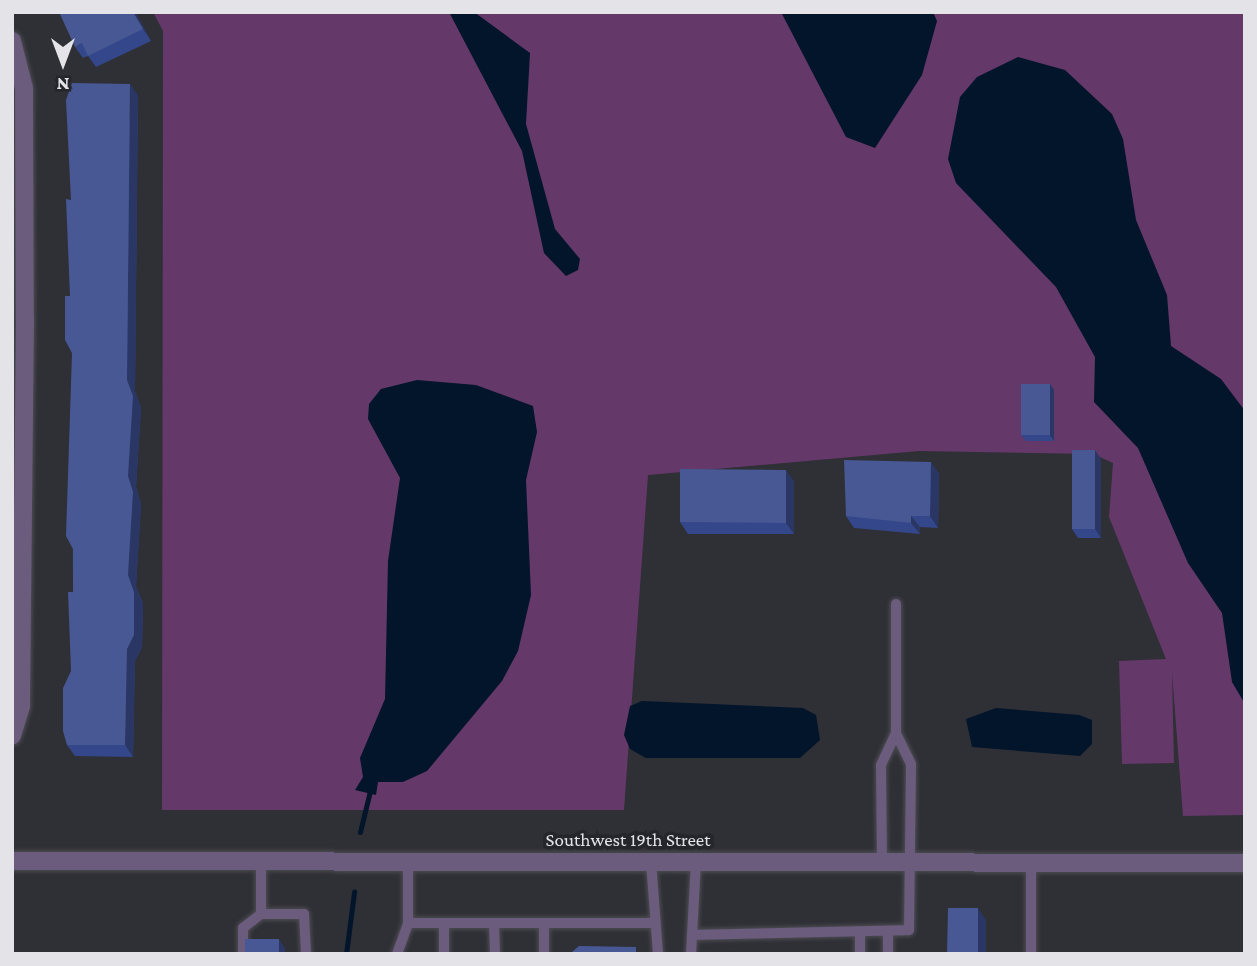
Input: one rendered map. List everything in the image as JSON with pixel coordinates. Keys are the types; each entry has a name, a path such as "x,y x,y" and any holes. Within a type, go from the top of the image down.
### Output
{"street":[{"path":"12,41 24,88 18,532 21,706 12,736"},
{"name":"Southwest 19th Street","path":"12,861 1245,863"}],"lane":[{"path":"882,862 881,765 896,733 896,604"},
{"path":"694,935 860,934 909,930 912,923 911,764 896,733"},
{"path":"261,861 261,914"},
{"path":"397,954 408,923 408,861"},
{"path":"651,861 657,954"},
{"path":"691,954 696,861"},
{"path":"1031,863 1031,954"},
{"path":"243,954 243,928 261,914 304,914 306,954"},
{"path":"408,923 653,923"},
{"path":"444,924 444,954"},
{"path":"494,924 495,954"},
{"path":"544,924 544,954"},
{"path":"888,933 888,954"},
{"path":"860,934 860,954"}],"shaded area":[{"path":"153,12 1245,12 1245,815 1183,816 1172,673 1174,763 1122,764 1119,661 1166,659 1109,517 1113,463 1093,454 919,451 648,475 624,810 162,810 163,31"}],"water":[{"path":"449,12 474,12 530,53 526,124 555,229 580,259 578,270 566,276 544,253 522,151"},
{"path":"781,12 933,12 937,21 922,75 875,148 846,137"},
{"path":"1018,57 1065,70 1112,114 1123,139 1136,220 1167,295 1171,346 1221,379 1245,411 1245,704 1232,682 1222,613 1188,563 1138,448 1094,402 1095,357 1056,287 956,183 948,159 960,97 977,77"},
{"path":"417,380 476,385 533,406 537,432 526,480 531,595 518,651 502,681 427,771 403,782 378,782 376,795 355,790 363,777 360,758 385,699 388,561 400,478 368,419 369,404 381,389"},
{"path":"642,701 803,708 816,715 820,740 800,758 646,758 630,749 624,735 630,706"},
{"path":"996,708 1079,715 1092,720 1092,744 1080,756 972,747 966,719"}],"building":[{"path":"59,12 133,12 143,29 88,56 82,43 75,47"},
{"path":"72,83 130,84 127,380 133,396 128,476 133,492 128,575 134,592 134,635 127,649 125,745 67,745 63,731 63,688 71,671 68,592 73,592 73,549 66,536 72,353 65,340 65,296 70,296 66,199 71,200 66,100"},
{"path":"1021,384 1050,384 1050,435 1021,435"},
{"path":"1072,450 1095,450 1095,529 1072,529"},
{"path":"844,460 931,462 930,516 911,516 911,523 846,516"},
{"path":"680,469 786,470 786,523 680,522"},
{"path":"948,908 978,908 978,954 947,954"},
{"path":"245,939 279,939 279,954 245,954"},
{"path":"579,946 636,947 636,954 572,954"}],"waterway":[{"path":"360,832 370,791"},
{"path":"346,954 354,892"}]}
